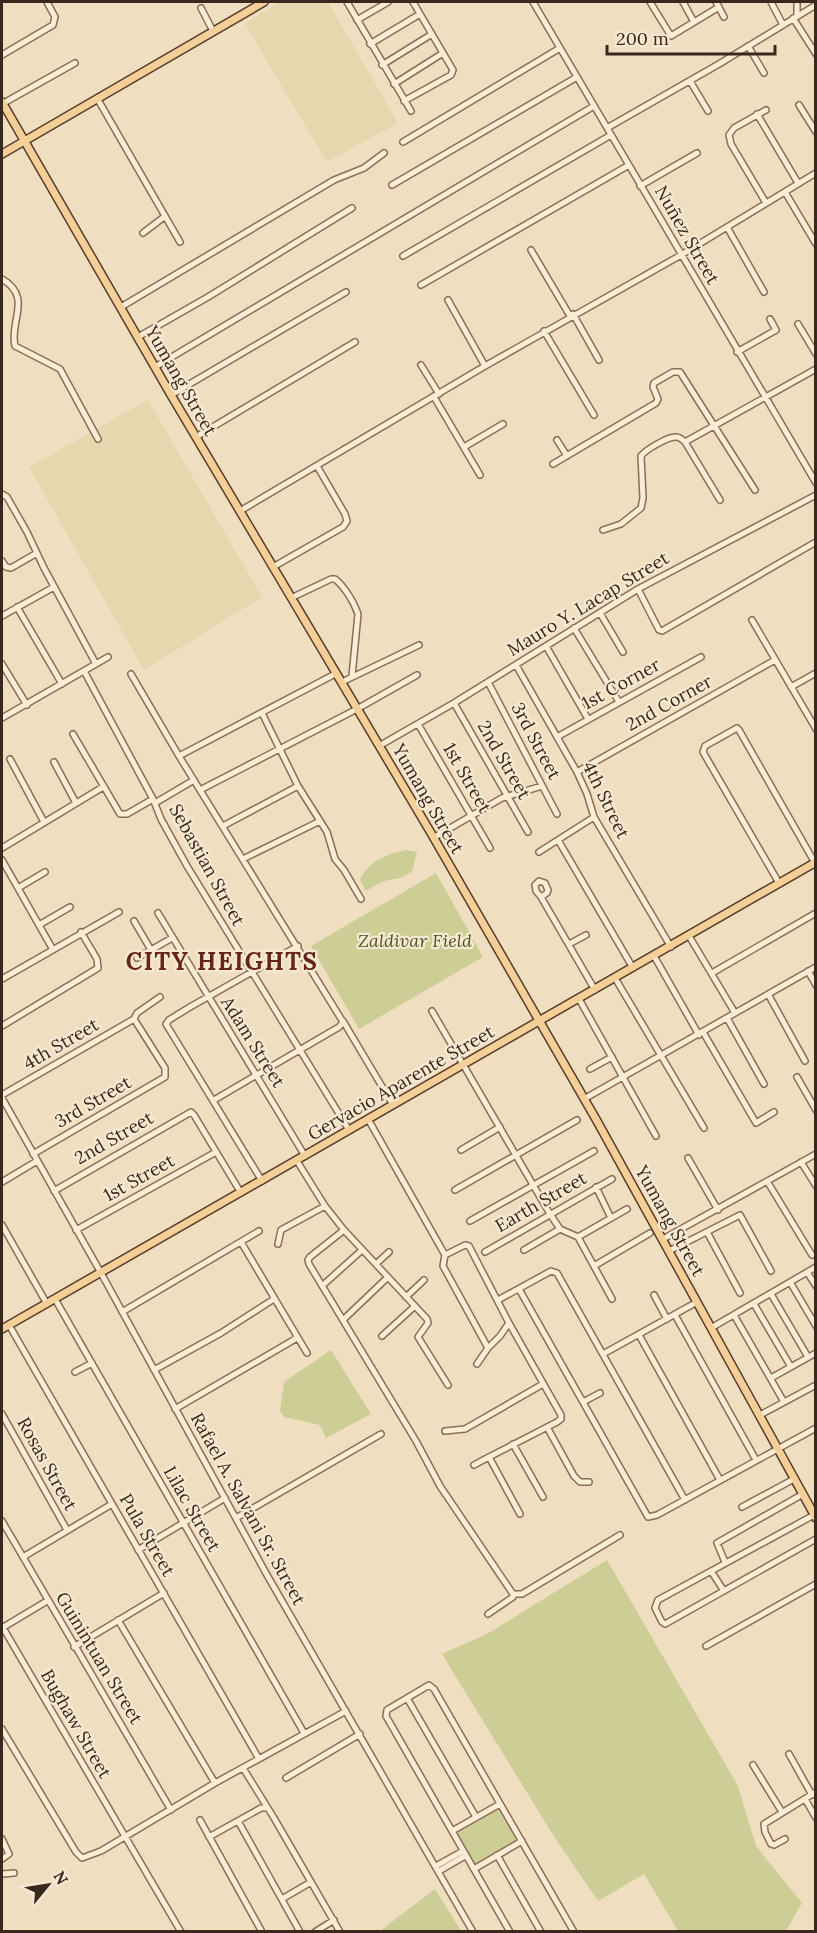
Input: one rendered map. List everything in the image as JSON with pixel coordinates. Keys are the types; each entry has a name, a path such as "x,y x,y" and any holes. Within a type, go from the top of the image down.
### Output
{"main road":[{"path":"2,154 264,2"},
{"name":"Yumang Street","path":"2,103 195,437 337,673 584,1100 815,1516"},
{"name":"Gervacio Aparente Street","path":"2,1329 671,947 815,862"}],"street":[{"path":"2,56 53,25 56,17 47,2"},
{"path":"347,2 411,111"},
{"path":"357,20 388,2"},
{"path":"404,101 451,75 453,68 412,2"},
{"name":"Nuñez Street","path":"533,2 816,483"},
{"path":"650,2 671,36 718,4 724,17"},
{"path":"682,2 694,22"},
{"path":"771,2 783,25"},
{"path":"797,2 795,17 816,54"},
{"path":"607,128 690,81 783,25 813,4"},
{"path":"201,8 213,31"},
{"path":"370,44 420,14"},
{"path":"382,65 432,34"},
{"path":"748,46 765,73"},
{"path":"403,142 560,48"},
{"path":"394,84 443,53"},
{"path":"2,103 75,63"},
{"path":"392,185 577,77"},
{"path":"690,81 708,111"},
{"path":"97,98 180,242"},
{"path":"799,105 816,132"},
{"path":"154,367 594,106"},
{"path":"766,110 734,128 729,135 729,140 766,203"},
{"path":"757,114 798,183"},
{"path":"403,256 611,135"},
{"path":"121,307 334,180 364,168 384,153"},
{"path":"640,186 698,153"},
{"path":"421,285 629,165"},
{"path":"240,511 544,331 681,255 816,173"},
{"path":"785,192 816,244"},
{"path":"138,337 208,297 352,208"},
{"path":"143,233 164,217"},
{"path":"727,227 765,292"},
{"path":"531,250 599,360"},
{"path":"2,279 13,287 18,299 15,346 60,369 98,439"},
{"path":"171,396 346,292"},
{"path":"448,300 485,366"},
{"path":"737,352 776,330 770,319"},
{"path":"798,324 816,354"},
{"path":"544,331 594,415"},
{"path":"195,437 355,342"},
{"path":"421,365 480,475"},
{"path":"686,442 816,369"},
{"path":"553,464 656,403 658,399 653,387 654,383 676,372 682,374 755,490"},
{"path":"464,447 503,424"},
{"path":"603,530 621,524 641,508 644,498 641,456 644,452 673,437 686,442 720,500"},
{"path":"557,440 567,456"},
{"path":"273,567 343,527 347,521 317,466"},
{"path":"2,494 7,497 96,664"},
{"name":"Mauro Y. Lacap Street","path":"379,746 454,703 638,589 816,495"},
{"path":"638,589 659,630 662,631 816,542"},
{"path":"2,561 6,567 11,568 37,553"},
{"path":"291,598 332,579 338,581 355,604 358,614 352,676"},
{"path":"2,616 54,587"},
{"path":"17,607 62,684"},
{"path":"600,613 623,652"},
{"path":"752,620 816,729"},
{"path":"574,628 619,702"},
{"path":"342,682 419,645"},
{"path":"546,646 588,719"},
{"path":"2,718 108,657"},
{"name":"1st Corner","path":"557,737 701,657"},
{"name":"2nd Corner","path":"577,772 775,660"},
{"path":"2,664 27,705"},
{"name":"4th Street","path":"516,665 577,772 594,817 671,947"},
{"name":"Sebastian Street","path":"84,671 187,866 349,1130"},
{"path":"179,756 337,673"},
{"path":"791,687 816,673"},
{"path":"131,674 393,1105"},
{"path":"200,790 357,709 417,675"},
{"name":"3rd Street","path":"488,682 557,814"},
{"name":"2nd Street","path":"454,703 528,832"},
{"path":"262,713 298,786 329,836 335,859 361,899"},
{"name":"1st Street","path":"418,724 489,848"},
{"path":"779,883 703,752 705,746 737,728 739,730 815,862"},
{"path":"73,734 118,812 122,815 194,780"},
{"path":"10,759 44,822"},
{"path":"54,762 76,803"},
{"path":"223,826 298,786"},
{"path":"433,838 507,796 542,786"},
{"path":"2,848 103,787"},
{"path":"539,852 594,817"},
{"path":"243,859 320,820"},
{"path":"558,840 633,968"},
{"path":"2,860 52,948"},
{"path":"18,888 45,872"},
{"path":"542,897 595,990"},
{"path":"39,925 70,907"},
{"path":"2,979 52,948 119,912"},
{"name":"Adam Street","path":"158,913 305,1156"},
{"path":"712,973 816,913"},
{"path":"134,921 151,950"},
{"path":"2,1026 99,968 98,959 81,932"},
{"path":"569,944 586,935"},
{"path":"689,936 735,1013"},
{"path":"136,958 172,938"},
{"path":"262,1181 166,1024 169,1020 298,946"},
{"path":"654,956 756,1123 774,1112"},
{"path":"584,1100 816,967"},
{"path":"808,971 816,984"},
{"path":"615,978 704,1128"},
{"path":"768,994 805,1061"},
{"name":"4th Street","path":"2,1096 134,1019 140,1011 160,997"},
{"path":"579,999 656,1136"},
{"path":"432,1011 550,1214 560,1230 578,1237 612,1299"},
{"path":"727,1018 764,1084"},
{"name":"3rd Street","path":"33,1154 122,1104 159,1081 166,1074 165,1068 134,1019"},
{"path":"214,1100 342,1025 342,1019"},
{"path":"590,1070 612,1057"},
{"path":"797,1077 816,1110"},
{"name":"Rafael A. Salvani Sr. Street","path":"2,1096 236,1518 473,1932"},
{"name":"2nd Street","path":"54,1191 190,1112 216,1152"},
{"path":"368,1119 445,1255 444,1269 488,1348"},
{"path":"455,1191 577,1120"},
{"path":"461,1150 500,1127"},
{"path":"470,1221 594,1151"},
{"path":"216,1152 241,1193"},
{"name":"1st Street","path":"76,1230 216,1152"},
{"path":"663,1239 816,1154"},
{"path":"688,1158 718,1210"},
{"path":"2,1182 37,1161"},
{"path":"297,1161 325,1206 344,1230 429,1321 418,1335 419,1341 448,1385"},
{"path":"801,1162 816,1186"},
{"name":"Earth Street","path":"485,1252 612,1179"},
{"path":"767,1181 812,1255"},
{"path":"596,1187 611,1218"},
{"path":"278,1245 281,1230 325,1206"},
{"path":"578,1237 627,1209"},
{"path":"669,1251 740,1215 771,1271"},
{"path":"2,1226 47,1304"},
{"path":"344,1230 308,1260 416,1441 440,1486 513,1594"},
{"path":"524,1250 560,1230"},
{"path":"122,1312 259,1231"},
{"path":"707,1232 740,1293"},
{"path":"594,1266 650,1233"},
{"path":"241,1242 307,1353"},
{"path":"445,1255 468,1245 562,1417 557,1422 474,1465"},
{"path":"322,1286 362,1250"},
{"path":"376,1264 389,1252"},
{"path":"711,1328 816,1268"},
{"path":"498,1300 551,1271 557,1273 685,1500"},
{"path":"807,1272 816,1286"},
{"path":"343,1320 388,1277"},
{"path":"406,1297 424,1280"},
{"path":"790,1282 816,1326"},
{"path":"519,1289 647,1515 654,1516 816,1428"},
{"path":"771,1294 808,1358"},
{"path":"654,1295 667,1319"},
{"name":"Lilac Street","path":"55,1299 304,1733"},
{"path":"154,1370 217,1336 274,1299"},
{"path":"603,1354 697,1302"},
{"path":"754,1304 791,1367"},
{"path":"382,1336 415,1306"},
{"path":"675,1315 756,1460"},
{"path":"734,1315 784,1402"},
{"path":"477,1364 509,1323"},
{"name":"Pula Street","path":"9,1325 259,1759"},
{"path":"639,1335 720,1480"},
{"path":"176,1409 297,1338"},
{"path":"771,1378 816,1353"},
{"path":"75,1372 92,1362"},
{"path":"445,1431 465,1429 543,1384"},
{"path":"760,1415 816,1385"},
{"path":"583,1402 600,1393"},
{"name":"Rosas Street","path":"2,1414 67,1530"},
{"path":"547,1427 574,1476 580,1482 589,1482"},
{"path":"236,1518 381,1434"},
{"path":"513,1444 543,1497"},
{"path":"489,1457 520,1514"},
{"path":"742,1507 794,1479"},
{"path":"725,1562 717,1542 803,1494"},
{"path":"138,1550 225,1498"},
{"path":"23,1557 112,1504"},
{"path":"815,1516 725,1562 658,1600 655,1608 664,1624 816,1539"},
{"name":"Guinintuan Street","path":"2,1521 171,1810"},
{"path":"513,1594 522,1594 620,1535"},
{"path":"711,1571 724,1591"},
{"path":"706,1646 816,1584"},
{"path":"74,1647 164,1593"},
{"path":"488,1614 513,1597 513,1594"},
{"path":"2,1627 47,1601"},
{"path":"118,1620 215,1783"},
{"name":"Bughaw Street","path":"2,1627 181,1932"},
{"path":"510,1932 386,1716 387,1710 427,1686 432,1686 574,1932"},
{"path":"407,1698 476,1817"},
{"path":"2,1729 82,1858 93,1855 215,1783 346,1711"},
{"path":"286,1778 360,1734"},
{"path":"785,1839 774,1845 771,1844 764,1828 766,1821 814,1793 789,1754"},
{"path":"753,1765 782,1812"},
{"path":"243,1768 340,1932"},
{"path":"805,1799 816,1818"},
{"path":"452,1831 500,1804"},
{"path":"209,1837 261,1808 267,1808"},
{"path":"200,1820 262,1932"},
{"path":"238,1821 300,1932"},
{"path":"2,1839 9,1854 2,1859"},
{"path":"474,1869 522,1841"},
{"path":"437,1869 464,1854"},
{"path":"498,1855 541,1932"},
{"path":"2,1874 14,1873"},
{"path":"282,1899 311,1882"},
{"path":"315,1932 334,1920"}],"shaded area":[{"path":"279,2 328,2 398,123 327,162 245,24"},
{"path":"148,400 262,597 144,670 29,467"}],"green space":[{"path":"406,850 417,852 412,872 400,878 384,881 366,891 360,880 367,868 385,857"},
{"name":"Zaldivar Field","path":"436,873 483,957 359,1029 311,946"},
{"path":"331,1350 371,1414 326,1438 320,1425 284,1417 280,1411 284,1382"},
{"path":"607,1560 738,1786 756,1846 802,1903 786,1931 678,1931 644,1874 598,1901 553,1835 442,1654 487,1634"},
{"path":"499,1808 519,1842 475,1867 456,1833"},
{"path":"435,1889 461,1931 380,1931"}],"district":[{"name":"CITY HEIGHTS","path":"222,962"}]}
